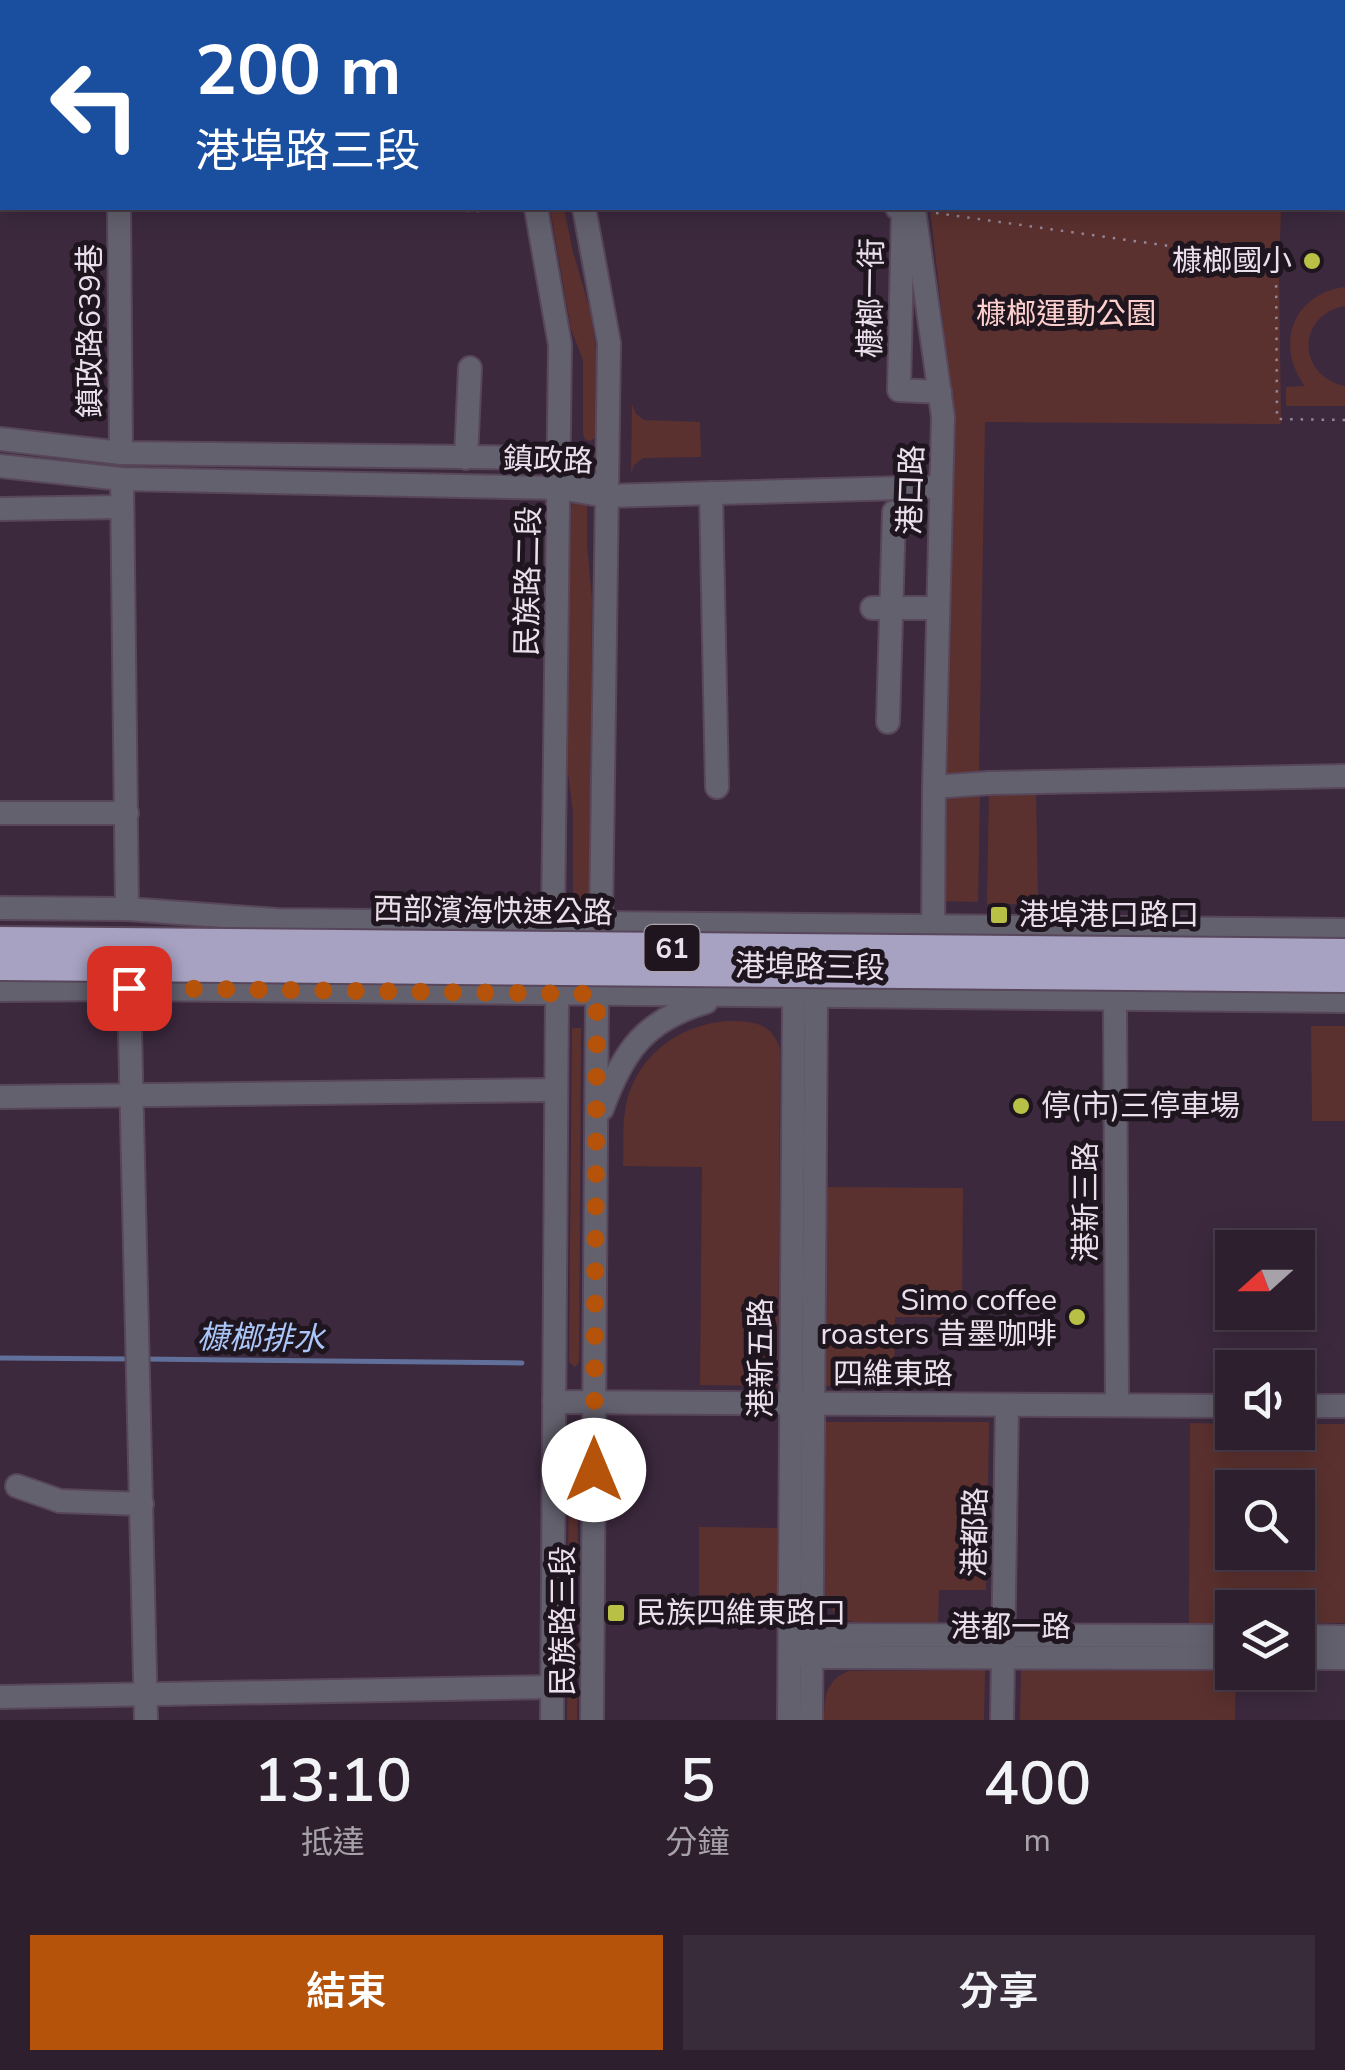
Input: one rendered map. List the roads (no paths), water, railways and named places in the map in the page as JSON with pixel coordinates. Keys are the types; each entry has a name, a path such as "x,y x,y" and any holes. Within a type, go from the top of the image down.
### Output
{"highway":[{"name":"西部濱海快速公路","path":"0,942 1345,954"},
{"name":"西部濱海快速公路","path":"0,966 1345,978"}],"street":[{"name":"鎮政路639巷","path":"119,210 121,454"},
{"name":"民族路二段","path":"536,210 560,345 555,958"},
{"path":"584,210 608,343 601,923"},
{"name":"槺榔一街","path":"904,210 899,390 940,392"},
{"name":"港口路","path":"904,210 944,417 933,998"},
{"path":"466,458 470,368"},
{"name":"鎮政路","path":"0,439 121,454 559,458 606,496"},
{"name":"鎮政路","path":"0,466 122,479 559,488 606,496"},
{"path":"122,479 127,909"},
{"path":"606,496 940,487"},
{"path":"711,493 717,787"},
{"path":"0,509 122,508"},
{"path":"888,722 881,608 894,512"},
{"path":"881,608 938,608"},
{"path":"934,787 1345,776"},
{"path":"0,812 127,814"},
{"name":"港埠路三段","path":"0,908 127,909 276,920 1345,930"},
{"name":"港埠路三段","path":"0,930 123,930 276,920"},
{"name":"民族路三段","path":"592,1720 597,994 601,923"},
{"name":"民族路三段","path":"552,1720 555,958"},
{"name":"港埠路三段","path":"0,977 123,978 275,992"},
{"path":"129,988 146,1720"},
{"name":"港埠路三段","path":"0,990 129,988 1345,1002"},
{"path":"596,1127 616,1073 643,1035 677,1012 728,996"},
{"name":"港新五路","path":"789,1720 800,1646 805,997"},
{"name":"港新三路","path":"1115,1000 1116,1405"},
{"path":"0,1097 556,1090"},
{"name":"四維東路","path":"554,1402 1215,1406"},
{"name":"港都路","path":"1002,1720 1007,1404"},
{"path":"1315,1406 1345,1406"},
{"path":"17,1486 60,1501 142,1504"},
{"path":"1315,1636 1345,1636"},
{"name":"港都一路","path":"800,1646 1003,1646 1215,1637"},
{"name":"港新五路","path":"800,1646 810,1720"},
{"name":"港都一路","path":"1003,1646 1215,1657"},
{"path":"1315,1658 1345,1658"},
{"path":"0,1697 552,1687"}],"waterway":[{"name":"槺榔排水","path":"0,1358 132,1359"},
{"name":"槺榔排水","path":"143,1359 522,1363"}],"place":[{"name":"槺榔國小","path":"1312,261"},
{"name":"港埠港口路口","path":"999,915"},
{"name":"停(市)三停車場","path":"1021,1106"},
{"name":"Simo coffee roasters 昔墨咖啡","path":"1077,1317"},
{"name":"民族四維東路口","path":"616,1613"}],"park label":[{"name":"槺榔運動公園","path":"1066,314"}]}
